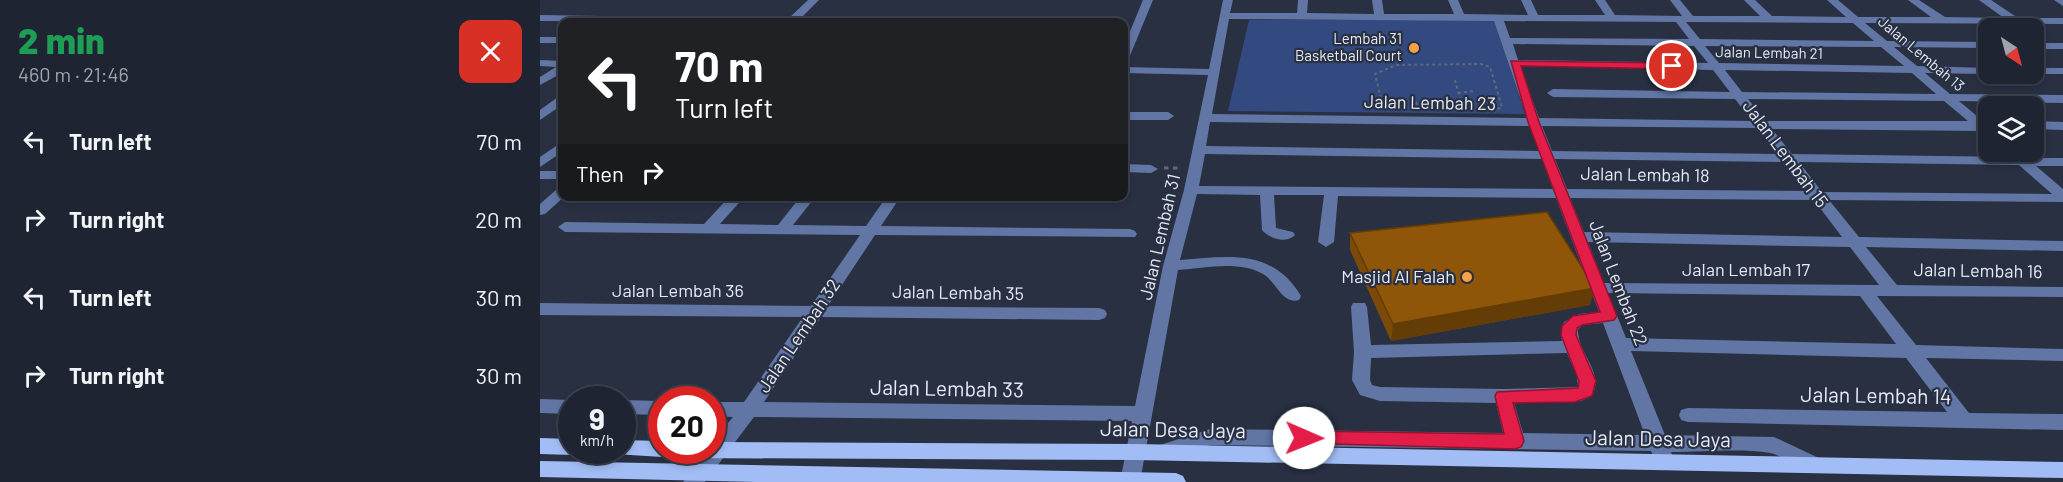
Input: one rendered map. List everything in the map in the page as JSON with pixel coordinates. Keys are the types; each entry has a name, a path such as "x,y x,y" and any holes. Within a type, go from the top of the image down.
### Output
{"main road":[{"path":"540,446 558,447"},
{"name":"Jalan Desa Jaya","path":"726,451 1161,453 2063,470"},
{"path":"540,469 696,477 1176,482"}],"street":[{"path":"795,18 814,0"},
{"path":"1128,48 1148,0"},
{"path":"1302,0 1302,16"},
{"path":"1377,0 1379,17"},
{"path":"1453,0 1460,17"},
{"path":"1526,0 1534,18"},
{"path":"1600,0 1612,18"},
{"name":"Jalan Lembah 15","path":"1675,0 1698,44 1892,290"},
{"path":"1749,0 1769,19"},
{"name":"Jalan Lembah 13","path":"1832,0 1978,121"},
{"path":"1912,0 1941,20"},
{"path":"1984,0 2011,18"},
{"path":"2059,0 2063,3"},
{"path":"1227,8 1302,16 1978,20"},
{"name":"Jalan Lembah 31","path":"1130,482 1171,266 1191,190 1227,8"},
{"name":"Jalan Lembah 22","path":"1498,17 1546,154 1665,461"},
{"path":"540,18 558,18"},
{"path":"2044,21 2063,21"},
{"path":"540,40 558,40"},
{"path":"1507,41 1978,45"},
{"path":"2044,46 2063,46"},
{"path":"540,63 558,65"},
{"name":"Jalan Lembah 21","path":"1515,63 1978,71"},
{"path":"540,82 558,69"},
{"path":"1128,70 1215,72"},
{"path":"2044,71 2063,71"},
{"path":"1553,93 2063,99"},
{"path":"540,116 558,103"},
{"path":"1128,116 1168,116"},
{"name":"Jalan Lembah 23","path":"1205,118 1978,127"},
{"path":"2044,125 2063,126"},
{"path":"540,163 558,149"},
{"path":"1198,150 1978,161"},
{"path":"2023,162 2063,197"},
{"path":"2044,162 2063,162"},
{"path":"1128,168 1152,168"},
{"path":"540,175 558,175"},
{"name":"Jalan Lembah 18","path":"1191,190 2063,197"},
{"path":"1267,190 1269,230 1276,234 1288,235"},
{"path":"1326,242 1332,191"},
{"path":"540,211 558,195"},
{"path":"707,230 733,201"},
{"path":"782,230 805,201"},
{"name":"Jalan Lembah 32","path":"726,441 891,201"},
{"path":"565,227 1130,234"},
{"path":"1579,237 1852,240 2063,246"},
{"path":"1171,266 1221,262 1254,266 1270,271 1293,296"},
{"name":"Jalan Lembah 17","path":"1599,288 1892,290"},
{"path":"1864,290 1964,420"},
{"name":"Jalan Lembah 16","path":"1892,290 2063,292"},
{"path":"1359,307 1363,352 1361,380 1362,385 1372,393 1575,396 1586,392 1588,381 1568,330 1574,322 1609,316"},
{"name":"Jalan Lembah 36","path":"540,309 816,311"},
{"name":"Jalan Lembah 35","path":"816,311 1099,314"},
{"path":"1620,344 2063,355"},
{"path":"1363,352 1573,347"},
{"path":"1503,396 1515,441"},
{"path":"540,406 558,406"},
{"name":"Jalan Lembah 33","path":"726,409 1144,414"},
{"name":"Jalan Lembah 14","path":"1688,415 2063,422"},
{"path":"1161,453 1210,437 1658,442 1774,446 1819,467"},
{"name":"Jalan Lembah 32","path":"696,477 708,464"}],"path":[{"path":"1395,108 1383,107 1375,74 1396,65 1481,64 1490,68 1502,107 1495,110"},
{"path":"1452,110 1463,111 1455,80"},
{"path":"1458,93 1475,91"},
{"path":"1416,102 1418,109"},
{"path":"1152,168 1195,168"}],"shaded area":[{"path":"1249,20 1494,20 1525,114 1228,111"}],"building":[{"name":"Masjid Al Falah","path":"1547,212 1595,288 1393,324 1350,233"}],"place":[{"name":"Lembah 31 Basketball Court","path":"1414,48"},
{"name":"Masjid Al Falah","path":"1467,277"}],"route":[{"path":"1304,438 1515,441 1503,396 1575,396 1586,392 1588,381 1568,330 1574,322 1579,320 1609,316 1534,122 1515,63 1672,66"}]}
